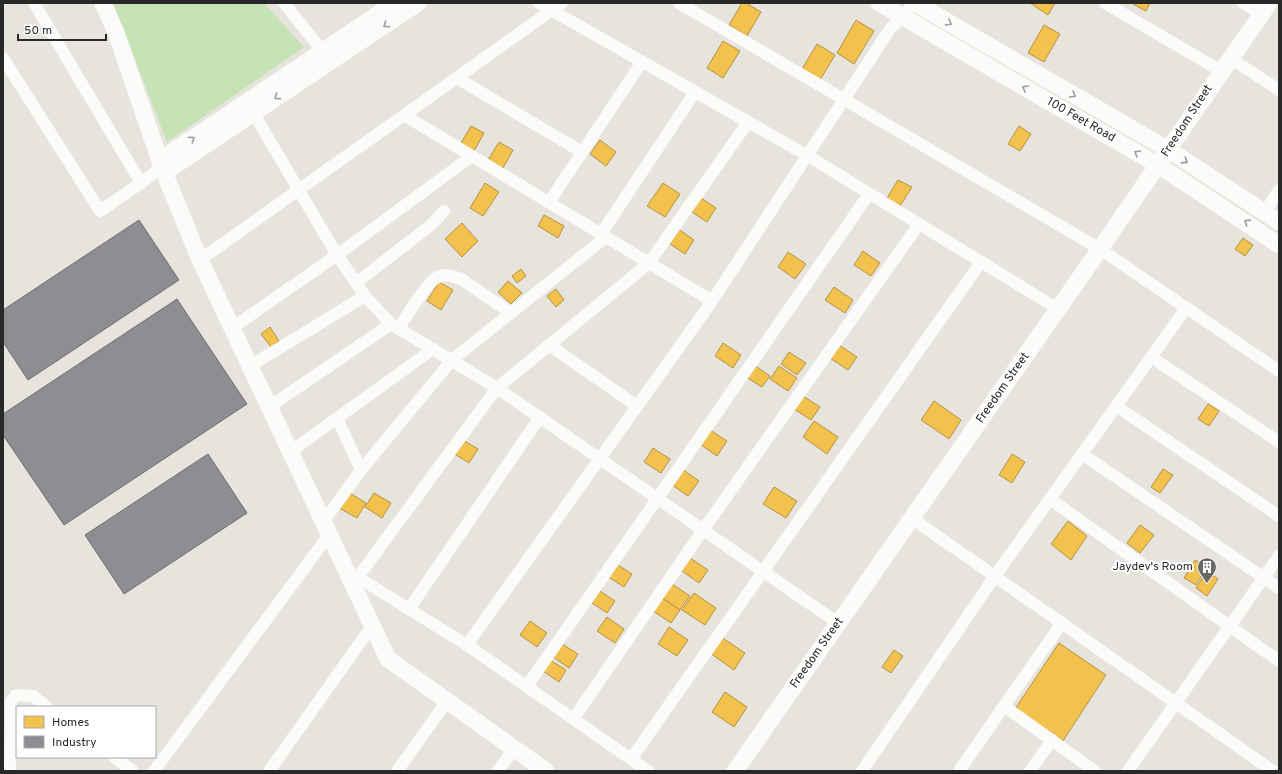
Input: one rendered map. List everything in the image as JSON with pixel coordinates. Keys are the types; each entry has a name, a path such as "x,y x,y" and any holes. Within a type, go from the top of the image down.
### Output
{"street":[{"path":"34,3 141,183"},
{"path":"103,3 117,35 163,166 200,260 326,528 352,574 372,626 388,659 546,771"},
{"path":"284,3 327,56"},
{"path":"327,56 395,3"},
{"path":"3,58 100,211 163,166 327,56 418,3"},
{"path":"539,3 808,156 1058,309"},
{"path":"200,260 562,3"},
{"path":"679,3 1100,250 1279,371"},
{"name":"100 Feet Road","path":"879,3 1158,165 1279,245"},
{"path":"467,644 712,301 890,29 915,3"},
{"name":"100 Feet Road","path":"915,3 1169,150 1279,222"},
{"path":"1105,3 1279,90"},
{"path":"1243,3 1265,9"},
{"name":"Freedom Street","path":"735,771 838,622 913,519 1265,9"},
{"path":"549,202 642,62"},
{"path":"457,78 582,152"},
{"path":"154,771 326,528 361,470 452,360 603,236 695,92"},
{"path":"250,108 337,255 365,296 394,326 497,388 838,622"},
{"path":"404,115 712,301"},
{"path":"352,574 497,388 649,263 748,122"},
{"path":"232,328 337,255 472,156"},
{"path":"1265,212 1279,190"},
{"path":"527,686 869,194"},
{"path":"356,283 431,225 444,211"},
{"path":"574,718 703,530 919,224"},
{"path":"631,759 981,262"},
{"path":"269,408 394,326 432,281 443,275 452,275 461,279 511,313"},
{"path":"250,366 365,296"},
{"path":"862,771 995,576 1186,308"},
{"path":"549,345 637,406"},
{"path":"290,452 433,349"},
{"path":"1151,357 1279,442"},
{"path":"1116,406 1279,516"},
{"path":"409,609 540,417"},
{"path":"337,418 361,470"},
{"path":"1082,454 1279,588"},
{"path":"1050,499 1279,661"},
{"path":"913,519 1273,771"},
{"path":"1128,771 1279,556"},
{"path":"352,574 467,644 648,771"},
{"path":"959,771 1062,623"},
{"path":"269,771 372,626"},
{"path":"10,771 11,702 16,695 33,696 46,706"},
{"path":"397,771 446,701"},
{"path":"1004,706 1095,771"},
{"path":"1030,771 1052,740"},
{"path":"498,771 514,748"},
{"path":"115,758 133,771"}],"green space":[{"path":"113,3 264,3 304,47 167,142"}],"building: Homes":[{"path":"742,3 746,3 761,12 747,36 729,25"},
{"path":"1030,3 1055,3 1048,15"},
{"path":"1131,3 1150,3 1146,11"},
{"path":"856,20 874,31 854,64 837,53"},
{"path":"1044,25 1060,34 1044,62 1028,53"},
{"path":"723,41 740,51 723,78 707,68"},
{"path":"817,44 835,55 820,80 802,69"},
{"path":"471,126 484,133 474,151 461,143"},
{"path":"1019,126 1031,134 1020,151 1008,144"},
{"path":"600,140 616,152 606,166 590,154"},
{"path":"499,142 513,150 503,168 488,160"},
{"path":"898,180 912,187 900,206 887,198"},
{"path":"485,183 499,192 483,216 470,208"},
{"path":"663,183 680,194 665,217 647,206"},
{"path":"701,198 716,208 707,222 692,212"},
{"path":"544,215 564,226 558,238 538,226"},
{"path":"462,223 478,241 462,257 445,239"},
{"path":"677,228 694,240 685,254 667,242"},
{"path":"1243,238 1253,245 1245,256 1235,249"},
{"path":"863,251 880,263 871,276 854,265"},
{"path":"788,252 806,264 795,279 778,267"},
{"path":"521,269 526,276 517,283 512,276"},
{"path":"508,281 522,293 511,304 498,292"},
{"path":"439,282 453,290 441,310 427,301"},
{"path":"834,287 853,300 845,313 825,300"},
{"path":"556,289 564,300 556,307 547,296"},
{"path":"270,327 279,341 271,347 261,334"},
{"path":"723,343 741,355 733,368 715,356"},
{"path":"839,345 857,357 848,370 830,358"},
{"path":"789,352 806,363 797,375 781,364"},
{"path":"754,365 770,376 762,387 746,377"},
{"path":"779,366 797,378 788,391 770,379"},
{"path":"803,396 820,407 811,420 794,409"},
{"path":"934,401 961,420 949,439 921,420"},
{"path":"1208,404 1219,411 1209,426 1198,419"},
{"path":"814,421 838,437 827,454 803,437"},
{"path":"710,430 727,441 717,456 700,444"},
{"path":"461,439 478,449 469,463 453,453"},
{"path":"653,448 670,459 661,473 644,462"},
{"path":"1012,454 1025,462 1012,483 999,475"},
{"path":"682,469 699,481 688,496 672,485"},
{"path":"1163,469 1173,475 1160,493 1151,487"},
{"path":"774,487 797,501 786,518 763,504"},
{"path":"348,492 366,503 357,518 339,508"},
{"path":"374,493 391,503 382,518 365,507"},
{"path":"1068,521 1087,536 1071,560 1051,544"},
{"path":"1140,525 1154,535 1140,553 1127,543"},
{"path":"690,558 708,570 699,583 682,571"},
{"path":"1195,560 1207,567 1196,585 1184,578"},
{"path":"615,563 632,574 624,587 607,576"},
{"name":"Jaydev's Room","path":"1207,571 1218,579 1207,596 1196,588"},
{"path":"672,584 690,596 680,610 662,598"},
{"path":"597,589 615,601 607,613 589,601"},
{"path":"694,593 716,608 705,625 682,610"},
{"path":"662,598 680,610 671,623 653,611"},
{"path":"607,617 624,629 615,643 597,631"},
{"path":"530,621 547,633 537,647 520,635"},
{"path":"669,627 688,640 677,656 658,644"},
{"path":"721,637 745,653 734,670 710,653"},
{"path":"1059,643 1106,675 1063,741 1015,709"},
{"path":"562,644 578,654 569,668 553,657"},
{"path":"894,650 903,656 891,673 882,667"},
{"path":"550,660 566,670 559,682 543,671"},
{"path":"725,692 747,707 734,727 712,712"}],"building: Industry":[{"path":"139,220 179,280 28,380 3,342 3,310"},
{"path":"177,299 247,404 64,525 3,435 3,414"},
{"path":"208,454 247,513 124,594 85,535"}],"place":[{"name":"Jaydev's Room","path":"1207,584"}]}
